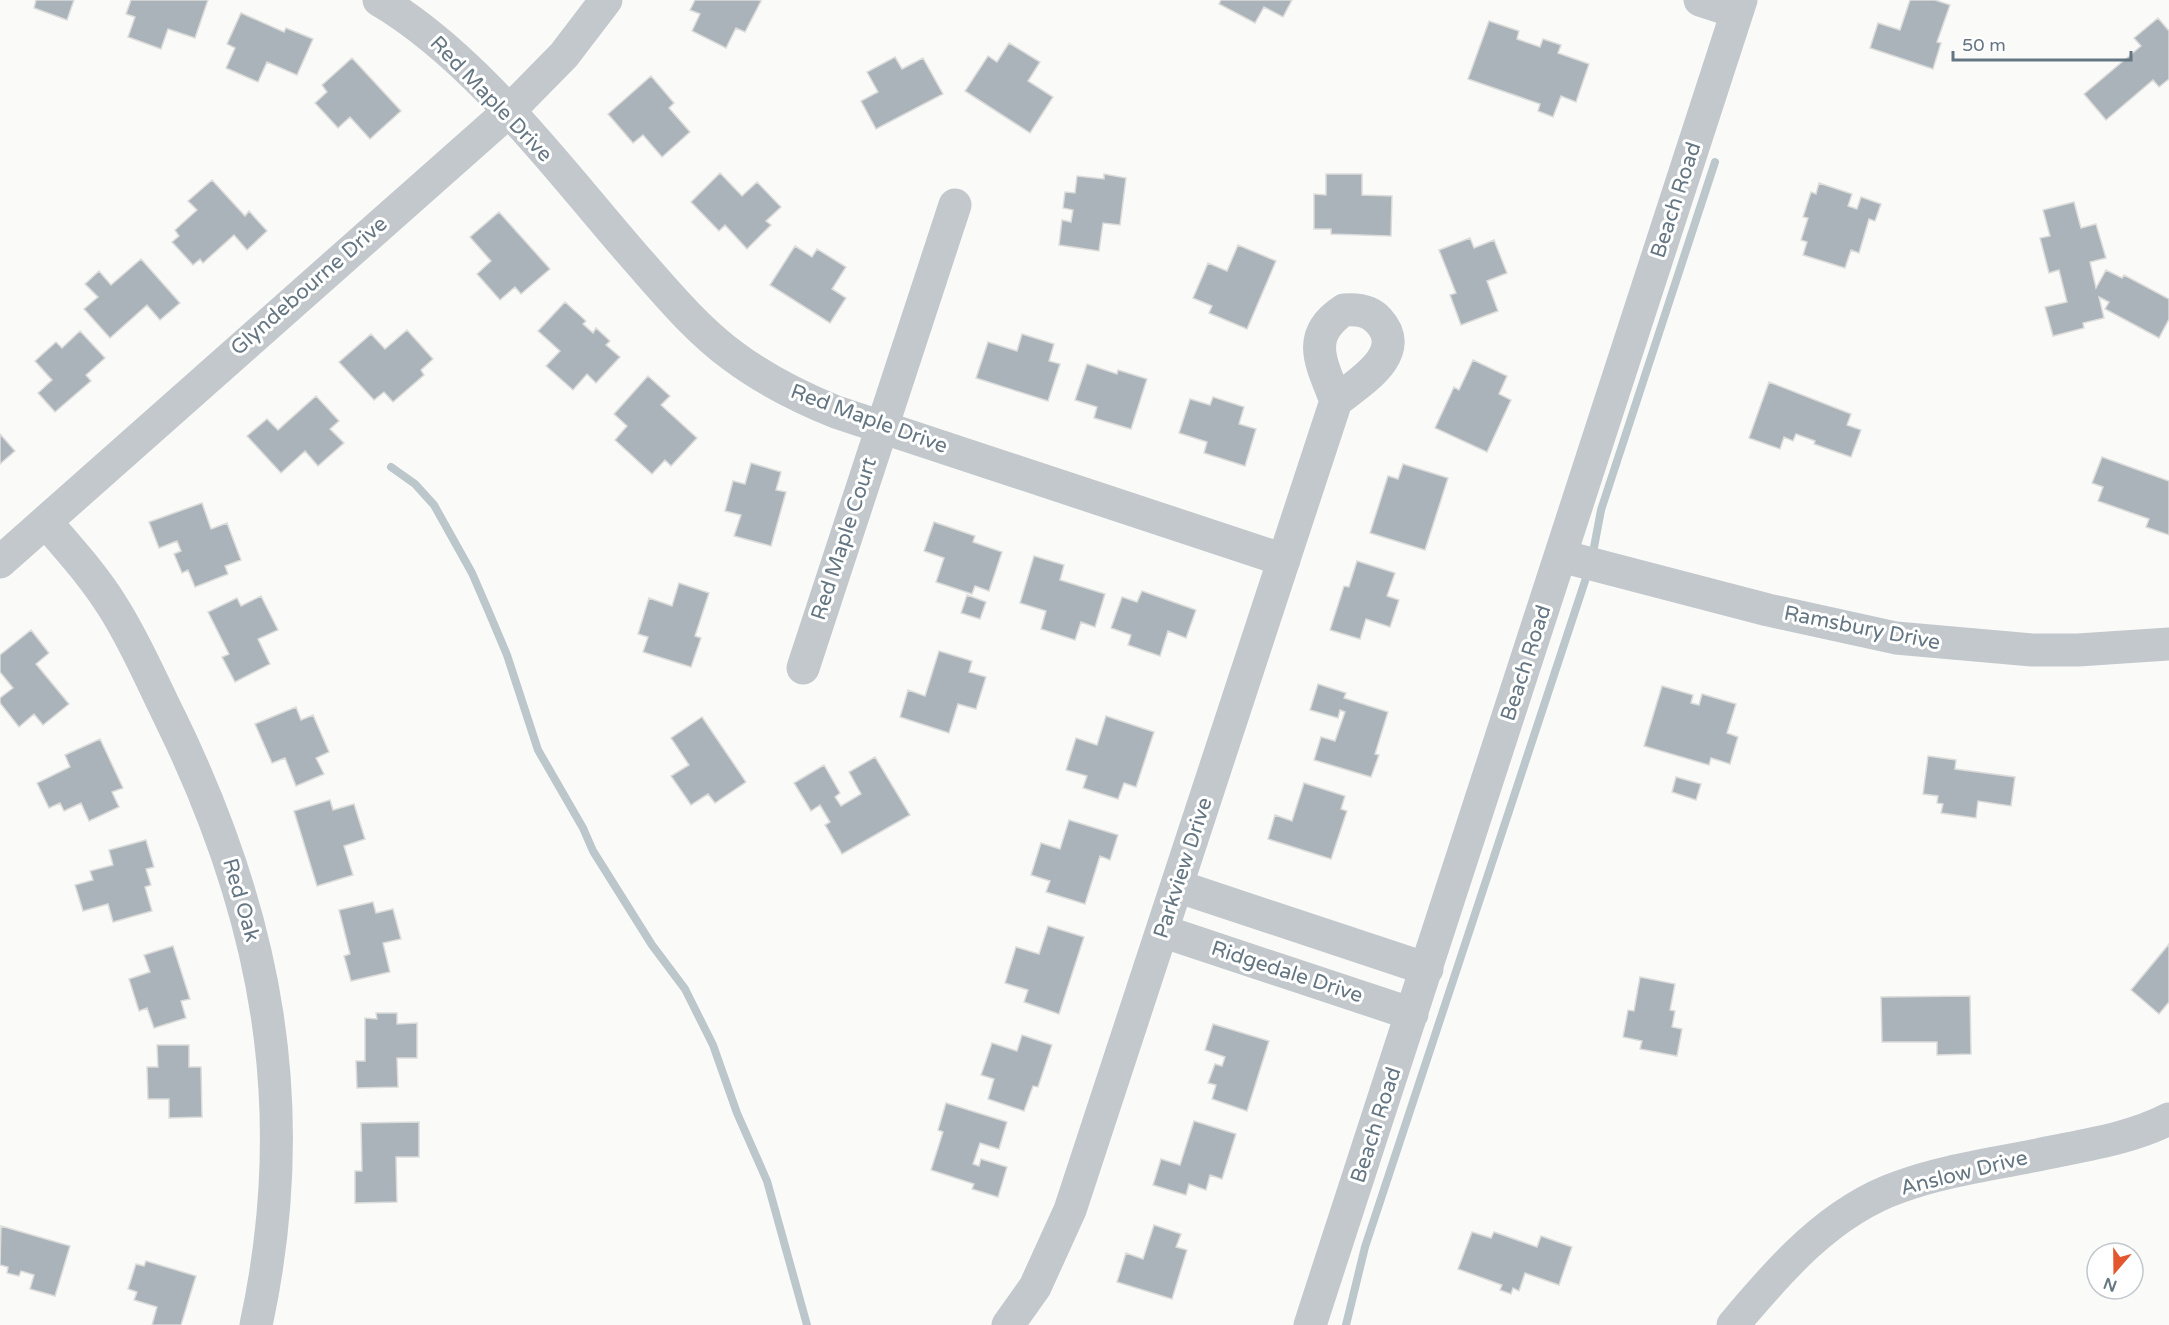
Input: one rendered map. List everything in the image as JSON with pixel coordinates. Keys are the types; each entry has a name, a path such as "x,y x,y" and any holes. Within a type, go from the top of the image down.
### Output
{"street":[{"name":"Red Maple Drive","path":"379,0 421,28 446,49 508,112 673,300 731,354 764,377 808,400 881,427 1284,560"},
{"name":"Glyndebourne Drive","path":"0,562 508,112 564,55 606,0"},
{"path":"1700,0 1739,6"},
{"name":"Beach Road","path":"1310,1325 1739,6"},
{"name":"Red Maple Court","path":"802,668 955,205"},
{"name":"Parkview Drive","path":"1008,1325 1035,1287 1060,1235 1336,401"},
{"name":"Red Oak","path":"46,522 93,578 130,635 205,794 228,851 244,906 268,1007 277,1108 273,1217 256,1325"},
{"name":"Ramsbury Drive","path":"1561,556 1768,610 1896,638 2032,650 2078,650 2169,644"},
{"path":"1177,886 1427,969"},
{"name":"Ridgedale Drive","path":"1162,931 1412,1014"},
{"name":"Anslow Drive","path":"1733,1325 1803,1248 1847,1213 1880,1196 1923,1179 2135,1133 2169,1119"}],"building":[{"path":"36,0 74,0 67,20 34,8"},
{"path":"131,0 208,0 195,38 168,29 161,49 128,37 135,17 126,14"},
{"path":"695,0 761,1 745,32 736,28 726,48 692,31 700,14 690,10"},
{"path":"1221,0 1292,0 1283,17 1264,7 1255,23 1219,4"},
{"path":"1910,0 1935,0 1950,5 1937,42 1941,43 1933,69 1870,48 1878,23 1900,30"},
{"path":"241,13 284,32 286,28 313,39 297,75 267,62 258,82 226,68 235,48 227,44"},
{"path":"2158,18 2169,31 2169,79 2159,87 2153,80 2106,120 2084,94 2141,46 2134,38"},
{"path":"1489,21 1519,31 1517,39 1540,47 1543,39 1561,45 1558,53 1589,64 1576,102 1561,96 1553,117 1538,111 1540,104 1468,79"},
{"path":"1009,43 1040,62 1028,81 1053,97 1030,133 965,91 988,56 997,62"},
{"path":"895,57 902,69 923,58 943,94 876,129 861,101 878,92 867,72"},
{"path":"352,58 401,111 370,139 350,117 338,128 315,103 327,92 322,85"},
{"path":"651,76 674,103 669,108 690,132 662,157 643,135 633,143 608,114"},
{"path":"720,173 742,196 757,182 781,207 766,221 771,225 747,249 725,225 719,231 691,202"},
{"path":"1104,174 1126,178 1120,225 1103,223 1099,251 1059,245 1062,220 1071,222 1073,210 1063,208 1065,192 1075,193 1077,176 1104,179"},
{"path":"1326,174 1362,174 1362,195 1392,196 1391,236 1331,234 1331,229 1314,229 1314,194 1326,195"},
{"path":"212,180 245,216 249,211 267,231 247,250 234,235 203,263 200,259 193,265 172,242 179,236 175,230 197,210 188,201"},
{"path":"1819,183 1852,194 1848,206 1857,209 1861,197 1881,204 1875,221 1869,219 1859,253 1851,250 1845,268 1803,255 1807,242 1801,240 1808,218 1803,217 1811,192 1816,194"},
{"path":"2074,202 2081,228 2096,224 2106,258 2090,262 2096,288 2106,270 2122,278 2124,275 2169,299 2169,319 2159,338 2105,309 2109,302 2099,297 2104,318 2083,323 2084,328 2053,336 2045,307 2067,302 2059,270 2049,273 2040,238 2050,236 2043,210"},
{"path":"499,212 550,269 521,294 515,287 500,300 477,274 491,261 470,237"},
{"path":"1470,238 1474,248 1494,240 1507,273 1487,281 1498,311 1461,325 1450,295 1456,293 1439,250"},
{"path":"1238,245 1276,261 1247,329 1209,313 1212,306 1193,298 1208,263 1227,271"},
{"path":"795,246 812,257 817,249 846,267 832,289 846,298 830,323 770,285"},
{"path":"141,259 180,303 160,320 147,305 110,338 84,309 98,297 85,284 99,271 111,285"},
{"path":"565,302 586,321 583,324 593,333 596,328 610,341 606,345 620,357 596,383 587,374 573,390 546,366 560,351 538,331"},
{"path":"407,330 433,359 421,370 424,375 393,402 384,392 374,400 339,362 371,334 385,349"},
{"path":"80,331 105,358 86,375 91,381 55,412 38,393 52,380 35,361 56,342 62,348"},
{"path":"1022,334 1054,344 1049,361 1060,364 1048,401 976,378 988,342 1017,351"},
{"path":"1473,360 1507,376 1499,394 1511,400 1487,452 1435,428 1454,387 1459,390"},
{"path":"1087,364 1117,374 1118,370 1147,379 1131,429 1094,418 1097,407 1075,400"},
{"path":"648,376 670,396 661,405 697,438 671,466 665,460 652,474 615,440 627,426 614,414"},
{"path":"1769,382 1851,414 1847,425 1861,430 1851,457 1814,444 1815,441 1796,434 1793,441 1784,437 1780,449 1749,438"},
{"path":"316,396 339,421 330,429 344,443 318,466 305,451 281,473 247,436 267,419 278,430"},
{"path":"1213,397 1244,407 1239,424 1256,429 1245,466 1204,453 1207,442 1179,433 1190,399 1210,405"},
{"path":"0,434 15,451 0,464"},
{"path":"2102,457 2169,481 2169,535 2146,527 2149,519 2098,501 2103,487 2092,483"},
{"path":"751,463 781,472 776,490 786,492 771,546 734,536 741,515 725,511 733,481 745,484"},
{"path":"1403,464 1448,478 1425,550 1370,533 1388,476 1398,479"},
{"path":"202,503 211,529 227,523 241,560 225,566 228,574 195,587 188,570 182,573 174,554 181,551 177,541 159,548 149,522"},
{"path":"934,522 975,536 973,542 1002,552 989,591 975,586 972,594 936,582 944,558 924,551"},
{"path":"1034,556 1064,565 1060,580 1105,594 1095,627 1081,622 1075,640 1041,629 1046,611 1020,603"},
{"path":"1357,561 1395,573 1387,596 1399,600 1390,627 1366,619 1360,639 1330,630 1344,586 1349,587"},
{"path":"679,583 709,593 695,636 701,638 691,667 643,652 648,637 638,634 649,598 672,606"},
{"path":"1142,591 1196,610 1186,638 1168,631 1160,656 1128,645 1131,635 1111,628 1122,597 1137,602"},
{"path":"967,595 986,602 980,619 961,613"},
{"path":"261,596 278,630 258,639 270,664 235,682 222,657 229,654 208,612 237,598 241,606"},
{"path":"31,630 49,653 36,664 69,704 43,725 34,714 19,727 0,703 0,698 13,688 0,672 0,655"},
{"path":"939,651 972,661 969,672 986,677 976,709 958,704 949,733 900,717 908,690 925,696"},
{"path":"1318,684 1346,693 1344,698 1388,712 1375,754 1379,755 1371,777 1314,760 1321,737 1335,741 1345,712 1340,710 1338,718 1310,710"},
{"path":"1662,686 1693,695 1691,703 1699,705 1702,694 1736,704 1727,733 1738,737 1730,764 1711,758 1709,765 1644,746"},
{"path":"296,707 301,720 313,715 329,752 316,758 324,774 296,786 285,758 272,763 255,724"},
{"path":"1106,716 1154,732 1136,787 1124,783 1118,799 1083,788 1087,776 1066,770 1076,738 1097,745"},
{"path":"702,717 746,782 715,803 708,794 691,805 671,776 689,765 671,738"},
{"path":"100,739 123,788 112,792 119,807 89,821 81,803 64,811 60,803 49,808 37,783 70,767 65,755"},
{"path":"1928,756 1956,760 1955,769 2015,777 2011,806 1978,801 1976,818 1941,813 1943,804 1937,803 1938,796 1923,794"},
{"path":"875,757 910,815 842,854 825,825 830,822 820,805 811,811 794,783 824,765 840,793 835,797 841,806 861,794 849,772"},
{"path":"1676,777 1701,784 1696,800 1672,792"},
{"path":"1304,783 1345,796 1341,809 1347,811 1331,859 1268,839 1275,815 1292,821"},
{"path":"330,800 333,810 354,804 365,839 344,846 353,875 317,886 294,811"},
{"path":"1069,820 1118,835 1110,860 1100,856 1085,904 1046,892 1050,881 1031,875 1041,843 1060,849"},
{"path":"146,840 154,867 146,869 151,885 145,887 152,911 113,922 108,904 83,911 75,885 93,880 90,871 113,865 109,850"},
{"path":"373,902 376,913 393,909 401,939 383,943 390,972 351,981 344,956 350,954 339,910"},
{"path":"1048,926 1084,937 1059,1014 1024,1002 1028,990 1005,983 1016,947 1039,954"},
{"path":"2169,944 2169,1002 2159,1014 2131,990"},
{"path":"173,946 190,999 181,1001 186,1018 154,1028 147,1008 139,1011 129,979 150,972 144,955"},
{"path":"1640,977 1675,984 1670,1010 1675,1011 1672,1027 1682,1029 1677,1056 1640,1049 1642,1041 1623,1037 1628,1010 1634,1011"},
{"path":"1970,996 1971,1054 1937,1055 1937,1042 1882,1042 1881,997"},
{"path":"376,1013 397,1013 397,1024 417,1023 417,1058 397,1058 398,1087 357,1088 356,1061 365,1061 365,1018 377,1019"},
{"path":"1213,1024 1269,1041 1247,1111 1212,1099 1216,1085 1208,1083 1215,1064 1222,1066 1225,1057 1205,1050"},
{"path":"1022,1035 1052,1045 1038,1087 1033,1086 1024,1111 988,1099 994,1079 981,1075 992,1043 1017,1051"},
{"path":"157,1045 189,1045 189,1067 201,1067 202,1117 169,1118 169,1099 148,1099 147,1067 158,1067"},
{"path":"946,1103 1007,1122 999,1149 980,1143 973,1164 979,1166 981,1159 1007,1167 998,1197 972,1189 974,1184 931,1170 943,1132 938,1130"},
{"path":"1194,1121 1236,1134 1222,1179 1210,1175 1206,1190 1189,1184 1186,1195 1153,1185 1161,1159 1180,1165"},
{"path":"419,1122 419,1157 396,1157 397,1202 355,1203 355,1171 362,1171 361,1123"},
{"path":"1154,1225 1181,1234 1176,1247 1187,1250 1172,1299 1117,1282 1126,1253 1143,1259"},
{"path":"1,1226 70,1246 55,1296 30,1289 34,1275 21,1271 19,1276 7,1273 8,1267 0,1265"},
{"path":"1472,1232 1491,1238 1494,1232 1537,1247 1541,1236 1572,1247 1559,1285 1525,1273 1519,1291 1513,1288 1511,1294 1500,1290 1502,1285 1458,1269"},
{"path":"146,1261 196,1276 181,1325 152,1325 157,1307 134,1300 137,1292 128,1289 136,1264 144,1266"}],"waterway":[{"path":"1592,558 1601,510 1715,162"},
{"path":"391,467 415,484 434,505 472,573 507,655 538,750 583,828 593,851 652,945 685,989 713,1045 737,1113 767,1181 807,1325"},
{"path":"1346,1325 1365,1247 1588,572"}]}
